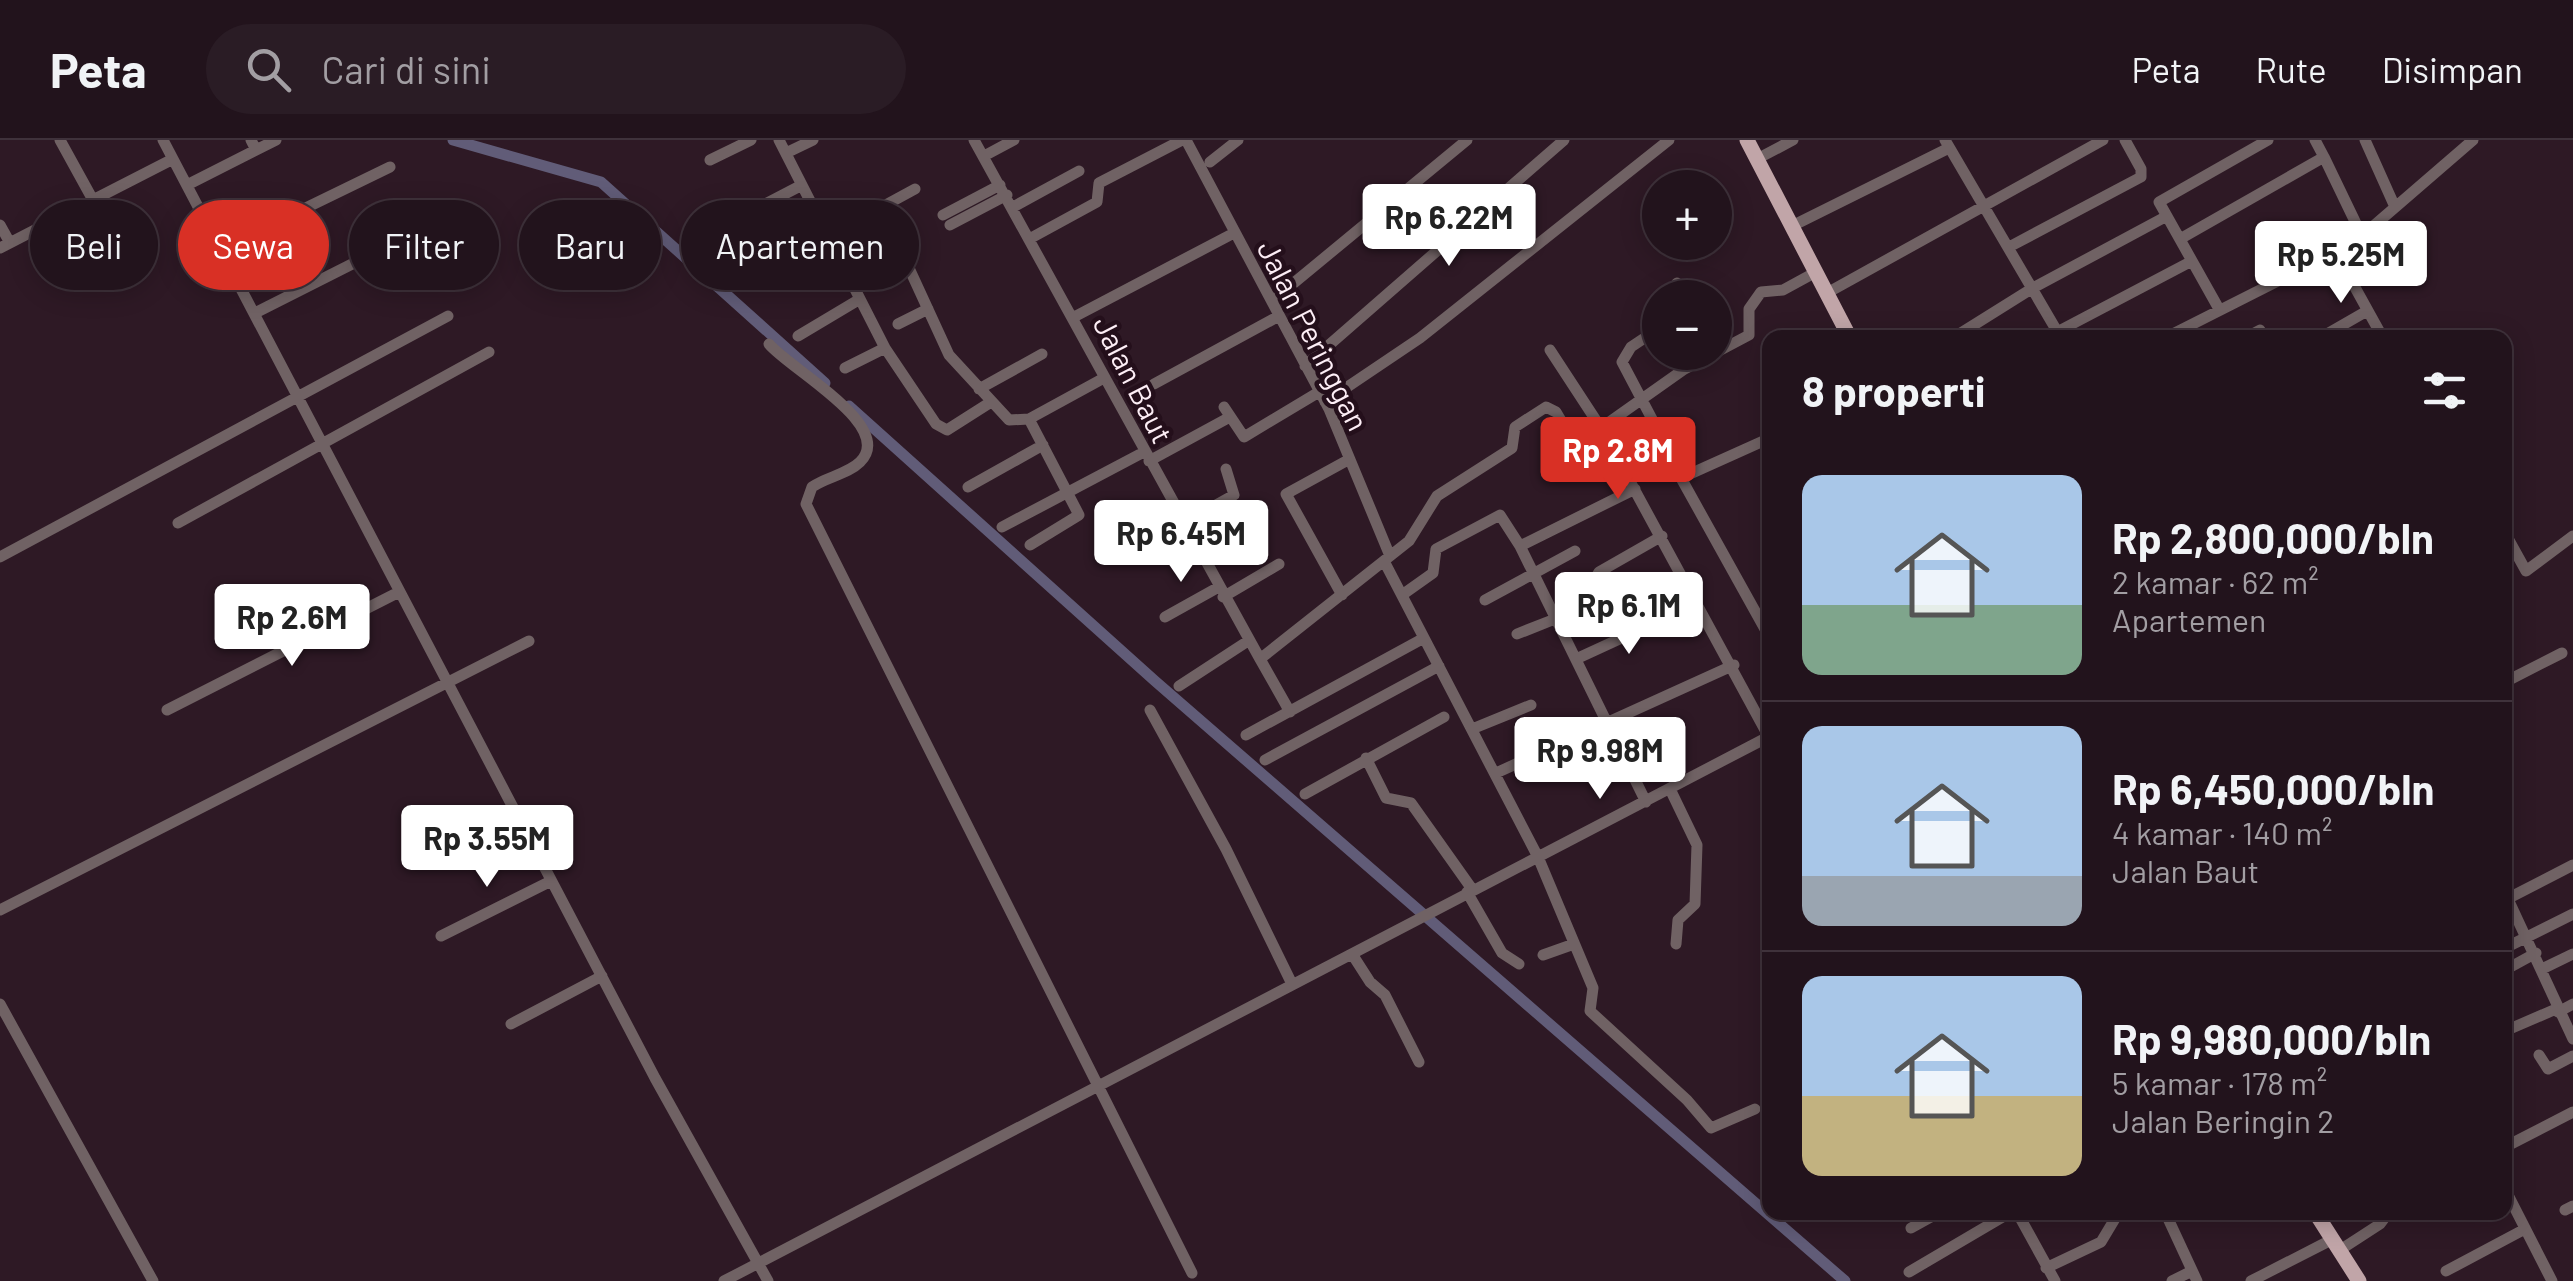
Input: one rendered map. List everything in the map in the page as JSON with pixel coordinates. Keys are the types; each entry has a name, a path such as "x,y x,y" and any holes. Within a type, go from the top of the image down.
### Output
{"main road":[{"path":"1747,140 1846,330"},
{"path":"2320,1220 2352,1278"}],"street":[{"path":"60,140 93,200 173,160"},
{"path":"164,140 194,200"},
{"path":"186,185 254,145 276,140"},
{"path":"710,160 751,140"},
{"path":"779,140 810,200"},
{"path":"786,153 813,140"},
{"name":"Jalan Baut","path":"974,140 1074,317 1220,592 1290,712"},
{"path":"984,156 1014,140"},
{"path":"1031,238 1097,202 1100,183 1184,140"},
{"name":"Jalan Peringgan","path":"1184,140 1322,397 1402,594 1538,856 1593,988 1590,1011 1687,1100 1710,1128 1755,1108"},
{"path":"1210,162 1238,140"},
{"path":"1272,301 1466,140"},
{"path":"1305,366 1564,140"},
{"path":"1002,527 1227,412 1244,437 1322,397 1420,338 1669,140"},
{"path":"1757,159 1793,140"},
{"path":"1827,293 2103,140"},
{"path":"2009,247 2137,181 2142,172 2125,140"},
{"path":"2219,309 2156,196 2268,140"},
{"path":"2316,140 2362,236"},
{"path":"2365,140 2395,206"},
{"path":"2180,330 2362,236 2473,140"},
{"path":"1792,226 1947,144 2056,330"},
{"path":"2180,240 2324,157"},
{"path":"321,200 390,167"},
{"path":"946,220 1079,171"},
{"path":"773,200 802,185"},
{"path":"895,200 915,189"},
{"path":"1966,330 2033,288 2167,216"},
{"path":"0,225 5,245 30,232"},
{"path":"1074,317 1234,233"},
{"path":"2336,252 2379,330"},
{"path":"2068,330 2192,260"},
{"path":"254,313 349,266"},
{"path":"1732,344 1748,335 1749,309 1761,292 1783,290 1816,272"},
{"path":"919,289 949,354 1010,420 1029,419 1104,378"},
{"path":"241,290 300,395 399,592 602,976 768,1281"},
{"path":"855,290 885,348 941,428 947,430 991,402"},
{"path":"798,336 860,300"},
{"path":"898,324 928,308"},
{"path":"2334,330 2367,311"},
{"path":"0,557 448,316"},
{"path":"1154,384 1279,316"},
{"path":"1642,341 1630,347 1622,362 1726,564 1762,625"},
{"path":"769,344 842,405 868,437 868,452 861,462 812,487 806,504 1192,1272"},
{"path":"845,368 885,348"},
{"path":"1550,350 1611,441 1762,721"},
{"path":"178,523 488,352"},
{"path":"980,389 1042,354"},
{"path":"1601,428 1688,370"},
{"path":"1260,659 1387,559 1420,529 1437,496 1512,448 1515,427 1546,407 1556,412 1582,456 1611,441"},
{"path":"1029,419 1078,515 1030,545"},
{"path":"1682,476 1762,441"},
{"path":"968,487 1043,445"},
{"path":"1342,595 1286,494 1348,460"},
{"path":"1120,558 1234,495 1226,469"},
{"path":"1520,546 1635,489"},
{"path":"1402,594 1434,573 1436,549 1500,514 1520,546 1646,802"},
{"path":"1587,593 1599,572 1662,536"},
{"path":"2512,548 2526,571 2573,536"},
{"path":"1485,600 1575,551"},
{"path":"1165,617 1279,564"},
{"path":"167,710 399,592"},
{"path":"1576,659 1665,618"},
{"path":"1517,634 1555,619"},
{"path":"1246,735 1424,638"},
{"path":"0,910 529,640"},
{"path":"1179,686 1248,641"},
{"path":"2512,678 2562,653"},
{"path":"1496,773 1734,665"},
{"path":"1264,760 1439,666"},
{"path":"1472,729 1531,705"},
{"path":"1150,710 1226,848 1292,984"},
{"path":"1305,794 1444,718"},
{"path":"724,1281 1762,741"},
{"path":"1366,758 1386,798 1411,803 1470,891 1502,953 1519,964"},
{"path":"1670,789 1696,845 1695,904 1678,920 1676,944"},
{"path":"2512,897 2573,865"},
{"path":"440,936 552,881"},
{"path":"2512,910 2536,953 2573,1040"},
{"path":"2512,945 2573,914"},
{"path":"1543,955 1574,944"},
{"path":"2512,966 2536,953"},
{"path":"1352,954 1370,982 1384,993 1419,1062"},
{"path":"2542,969 2573,954"},
{"path":"511,1024 602,976"},
{"path":"0,1004 153,1281"},
{"path":"2512,1028 2573,1004"},
{"path":"2538,1055 2548,1069 2573,1056"},
{"path":"2512,1143 2573,1112"},
{"path":"2512,1203 2552,1281"},
{"path":"1910,1228 1925,1220"},
{"path":"1909,1272 2000,1220"},
{"path":"2019,1220 2056,1281"},
{"path":"2046,1268 2102,1242 2114,1220"},
{"path":"2170,1220 2194,1276 2172,1281"},
{"path":"2251,1281 2369,1233 2381,1220"},
{"path":"2446,1271 2525,1229"}],"waterway":[{"path":"453,140 601,182 825,383"},
{"path":"849,406 1155,681 1762,1209"},
{"path":"1775,1220 1845,1281"}]}
